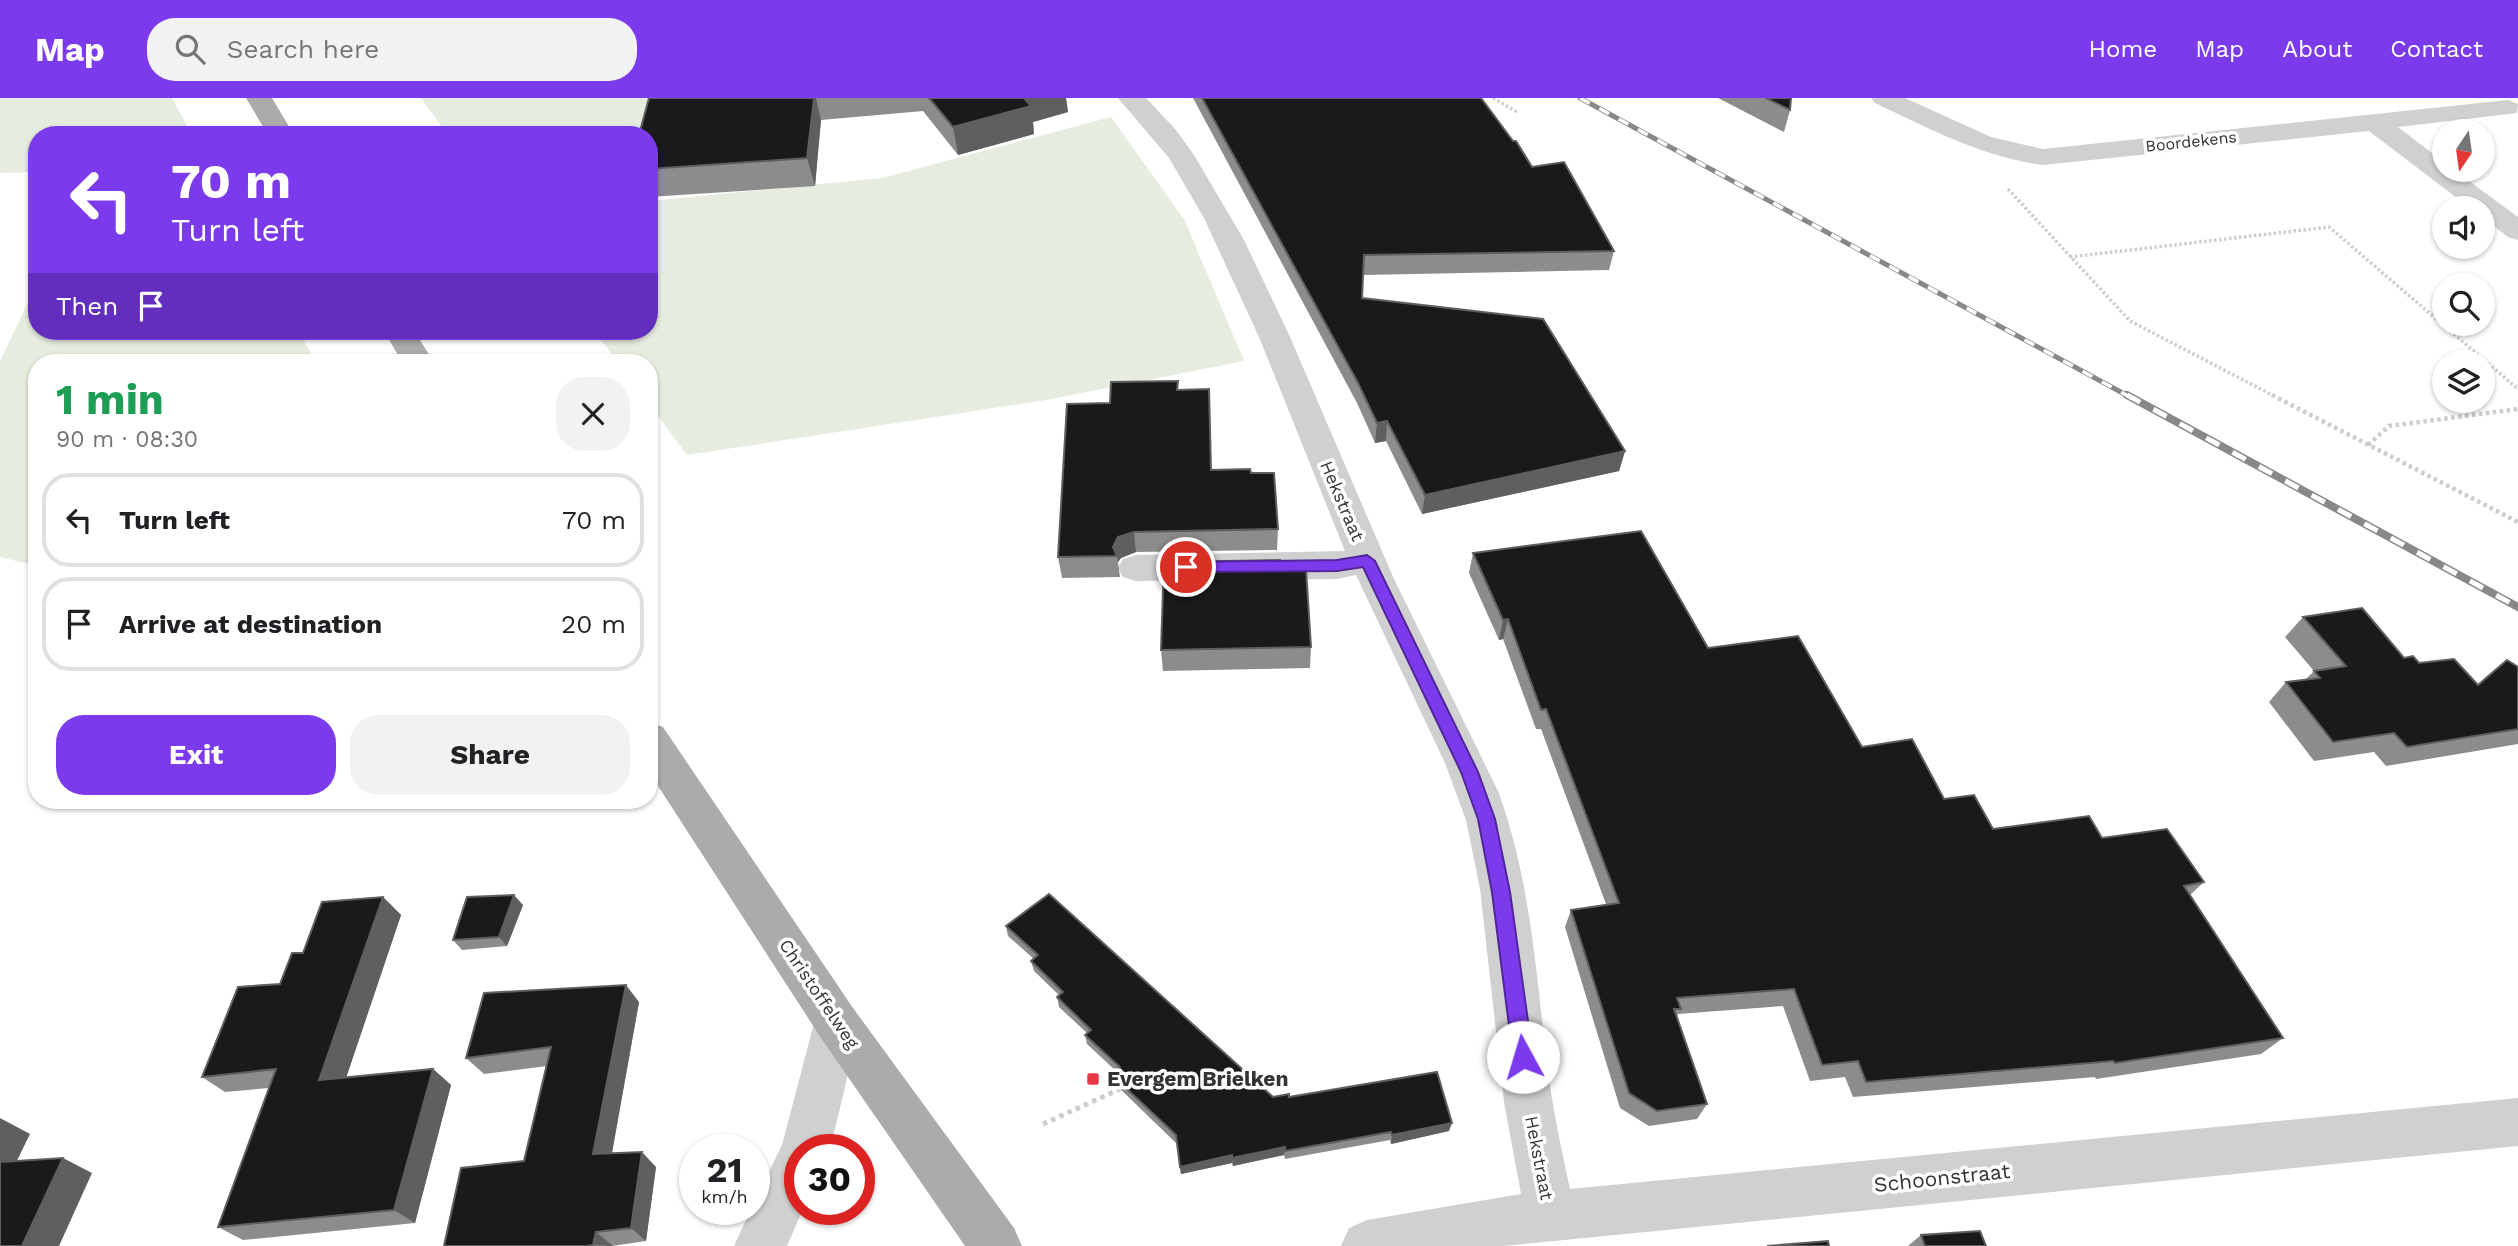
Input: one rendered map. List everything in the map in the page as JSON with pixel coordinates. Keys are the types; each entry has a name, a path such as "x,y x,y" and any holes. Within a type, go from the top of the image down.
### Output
{"main road":[{"path":"259,98 276,126"},
{"name":"Christoffelweg","path":"658,752 837,1023 996,1246"}],"street":[{"name":"Hekstraat","path":"1131,98 1150,116 1190,165 1213,208 1280,346 1307,419 1367,561 1470,772 1486,819 1498,869 1529,1105 1550,1216"},
{"name":"Boordekens","path":"1884,98 1995,148 2022,156 2043,157 2508,108"},
{"path":"2374,122 2518,230"},
{"path":"1136,568 1337,566 1367,561"},
{"path":"809,1134 837,1023"},
{"name":"Schoonstraat","path":"1367,1246 1501,1234 1550,1216 2518,1122"},
{"path":"760,1246 784,1195"}],"path":[{"path":"1493,98 1517,112"},
{"path":"2022,156 2004,183 2010,193 2130,321 2518,522"},
{"path":"2070,257 2329,227 2518,389"},
{"path":"2368,445 2389,426 2518,409"},
{"path":"1043,1124 1120,1089"}],"shaded area":[{"path":"0,98 172,98 187,126 28,126 28,172 0,173"},
{"path":"421,98 659,98 648,126 441,126"},
{"path":"1111,117 1185,221 1244,361 1046,400 687,455 658,416 658,354 612,354 601,340 658,340 658,200 882,178"},
{"path":"28,303 28,340 303,340 311,354 28,354 28,564 0,557 0,361"}],"building":[{"path":"649,98 814,98 807,158 658,168 658,126 641,126"},
{"path":"929,98 1024,98 1031,106 953,127"},
{"path":"1202,98 1481,98 1513,141 1516,141 1532,167 1564,162 1614,251 1364,255 1362,298 1543,319 1625,451 1425,495 1387,421 1377,423 1358,383"},
{"path":"1766,98 1791,98 1790,110"},
{"path":"1178,381 1177,390 1209,389 1211,470 1250,469 1251,473 1274,473 1278,529 1134,532 1118,537 1113,547 1117,556 1058,557 1067,404 1110,403 1111,382"},
{"path":"1641,531 1708,648 1798,636 1862,747 1912,739 1944,799 1974,795 1993,829 2089,816 2102,838 2167,829 2204,882 2184,886 2283,1038 2115,1063 2113,1061 1866,1082 1858,1061 1822,1065 1794,989 1677,998 1681,1009 1674,1009 1707,1104 1657,1111 1629,1093 1571,910 1619,903 1546,709 1541,710 1508,619 1503,620 1473,553"},
{"path":"1280,560 1280,569 1306,569 1311,647 1161,650 1164,562"},
{"path":"2362,608 2404,658 2413,656 2419,663 2454,659 2478,685 2507,660 2518,667 2518,729 2407,747 2394,733 2333,742 2286,682 2320,678 2314,671 2346,666 2303,617"},
{"path":"1049,894 1273,1097 1289,1094 1289,1097 1437,1072 1452,1123 1285,1151 1285,1147 1232,1158 1232,1155 1180,1167 1176,1135 1112,1075 1120,1067 1085,1035 1091,1030 1057,997 1063,992 1031,961 1038,955 1006,926"},
{"path":"514,895 499,937 453,940 467,897"},
{"path":"383,897 319,1080 433,1069 394,1210 218,1227 276,1069 202,1077 238,987 280,984 292,953 303,953 322,902"},
{"path":"626,985 593,1154 642,1152 631,1228 596,1232 593,1245 587,1246 444,1246 461,1168 524,1161 551,1047 466,1058 484,993"},
{"path":"63,1158 22,1246 0,1246 0,1162"},
{"path":"1980,1231 1986,1246 1925,1246 1921,1235"},
{"path":"1828,1241 1829,1246 1767,1246"}],"railway":[{"path":"1580,98 2130,397"},
{"path":"2127,395 2518,607"}],"place":[{"name":"Evergem Brielken","path":"1093,1079"}],"route":[{"path":"1186,567 1337,566 1367,561 1470,772 1486,819 1498,869 1523,1057"}]}
